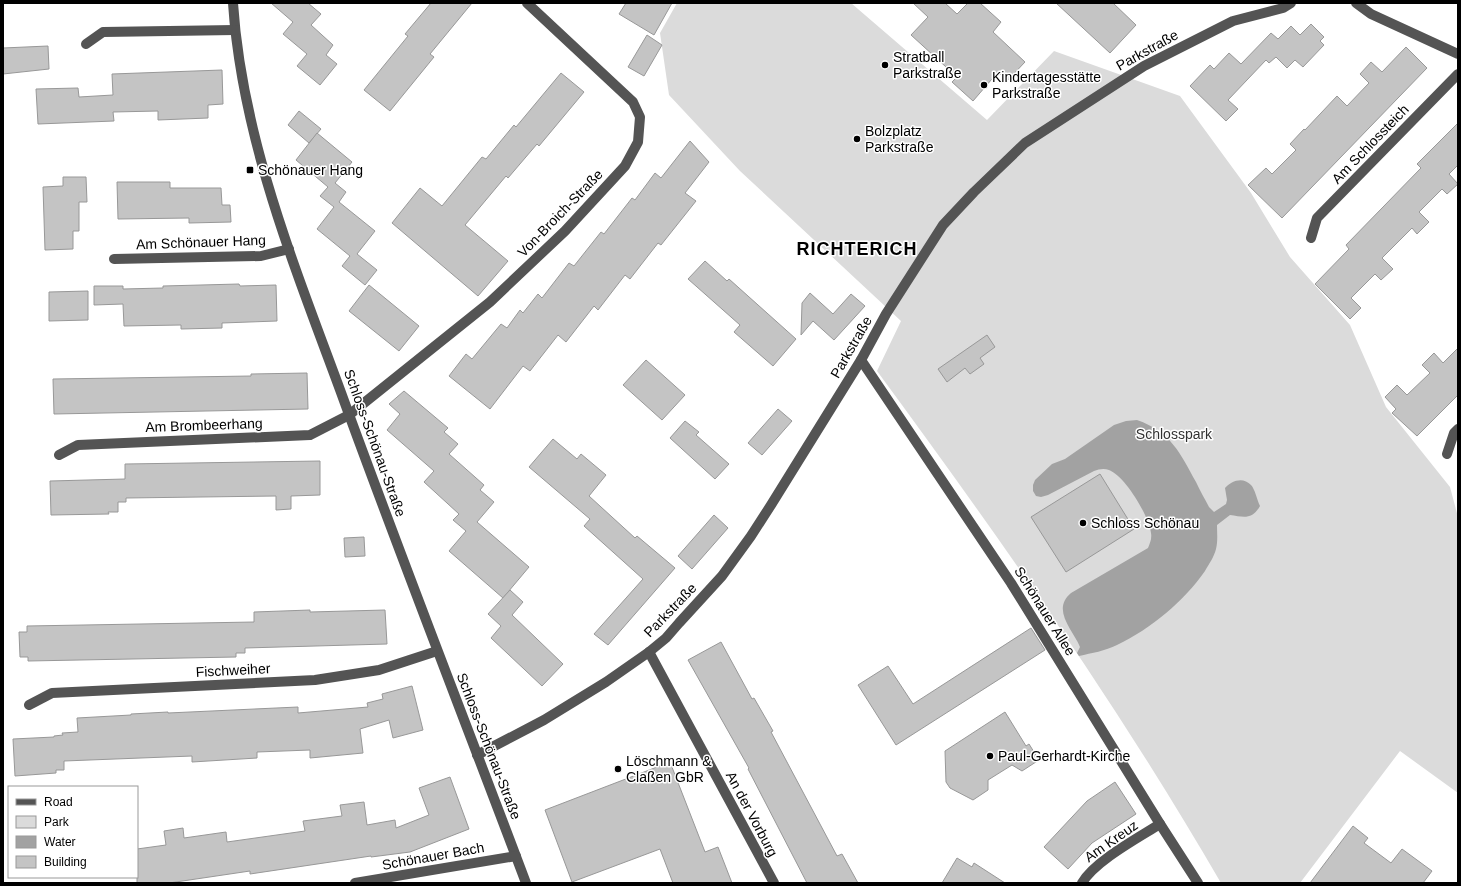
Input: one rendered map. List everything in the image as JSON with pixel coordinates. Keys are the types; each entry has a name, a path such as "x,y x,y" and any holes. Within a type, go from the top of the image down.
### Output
{"street":[{"name":"Schloss-Schönau-Straße","path":"233,3 235,30 250,118 288,249 437,650 526,883"},
{"name":"Von-Broich-Straße","path":"349,415 496,297 570,226 625,166 638,142 640,117 633,102 527,3"},
{"name":"Parkstraße","path":"477,755 544,720 606,682 649,652 672,632 722,576 772,505 861,360 886,314 943,225 974,192 1026,143 1144,66 1233,21 1283,8 1290,3"},
{"path":"1356,3 1371,14 1458,54"},
{"path":"86,44 103,32 235,30"},
{"name":"Am Schlossteich","path":"1311,238 1317,218 1458,74"},
{"name":"Am Schönauer Hang","path":"114,259 261,256 288,249"},
{"name":"Schönauer Allee","path":"861,360 1011,583 1198,883"},
{"name":"Am Brombeerhang","path":"59,455 78,445 310,435 349,415"},
{"path":"1447,454 1454,433 1458,429"},
{"name":"Fischweiher","path":"29,705 52,693 314,680 379,670 437,650"},
{"name":"An der Vorburg","path":"649,652 774,883"},
{"name":"Am Kreuz","path":"1082,883 1085,877 1113,853 1160,824"},
{"name":"Schönauer Bach","path":"355,883 516,856"}],"green space":[{"name":"Schlosspark","path":"677,3 851,3 987,120 1054,51 1180,96 1251,193 1290,257 1350,325 1386,407 1450,487 1458,517 1458,793 1400,751 1300,883 1221,883 1141,751 1056,622 968,496 877,371 901,321 740,171 669,95 660,33"}],"water":[{"path":"1137,420 1158,431 1173,445 1185,462 1209,507 1214,512 1226,504 1227,500 1225,488 1230,483 1237,480 1248,482 1251,485 1260,506 1251,516 1244,517 1230,515 1217,525 1217,546 1210,563 1177,604 1142,631 1117,645 1079,656 1077,653 1080,647 1065,620 1063,613 1065,600 1071,593 1148,548 1151,541 1151,533 1146,517 1129,488 1122,480 1109,470 1102,469 1094,471 1048,495 1041,497 1036,496 1033,491 1033,485 1035,480 1052,464 1065,459 1114,425 1126,421"}],"building":[{"path":"271,3 308,3 321,14 311,25 333,45 326,55 337,64 320,85 297,66 307,54 283,34 293,22"},
{"path":"431,3 472,3 430,54 434,57 390,111 364,90 408,36 405,34"},
{"path":"626,3 672,3 654,35 619,14"},
{"path":"913,3 945,3 957,14 968,3 980,3 1001,22 993,32 1025,62 1007,81 998,72 973,101 952,82 957,77 911,35 928,17"},
{"path":"1056,3 1113,3 1136,25 1110,53"},
{"path":"1311,24 1324,37 1320,41 1324,45 1303,67 1295,60 1287,68 1276,57 1269,63 1266,60 1228,100 1238,109 1226,121 1190,86 1210,65 1214,69 1229,53 1241,64 1271,33 1278,39 1291,26 1300,35"},
{"path":"647,35 662,45 644,76 628,67"},
{"path":"48,46 49,69 3,74 3,48"},
{"path":"1406,47 1427,68 1282,218 1248,185 1266,168 1272,174 1296,150 1290,144 1337,96 1347,106 1369,83 1360,74 1371,62 1382,72"},
{"path":"222,70 223,104 208,105 208,118 158,120 158,111 113,112 114,121 38,124 36,89 78,88 79,97 113,95 112,74"},
{"path":"561,73 584,92 539,146 537,144 508,178 506,176 465,225 508,261 478,296 392,223 420,188 442,206 482,157 486,159 514,125 516,127"},
{"path":"299,111 321,129 309,143 288,125"},
{"path":"1458,123 1458,165 1449,174 1458,184 1447,194 1442,189 1419,212 1429,222 1417,234 1412,228 1382,258 1393,269 1381,280 1375,274 1351,298 1361,308 1350,319 1315,284 1349,249 1346,245 1421,168 1417,164"},
{"path":"317,133 352,162 335,183 346,192 339,202 375,231 357,254 377,270 365,285 342,266 350,256 317,229 334,207 320,196 328,187 296,160"},
{"path":"690,141 709,162 685,193 696,201 661,245 658,243 630,279 625,275 598,310 594,306 566,342 558,335 530,371 523,366 490,409 449,376 466,354 472,359 501,324 507,328 520,310 523,313 538,294 542,298 569,263 574,266 601,232 604,234 632,198 635,200 655,173 661,178"},
{"path":"63,177 86,177 87,202 79,202 79,231 73,231 73,249 45,250 43,187 63,186"},
{"path":"117,182 170,182 170,188 221,188 222,205 230,205 231,222 189,223 189,218 118,219"},
{"path":"705,261 727,281 729,279 796,339 773,366 734,332 740,325 688,279"},
{"path":"239,284 240,286 276,285 277,321 222,323 222,328 181,329 181,325 124,326 123,304 94,305 94,286 123,286 123,289 163,288 163,286"},
{"path":"369,285 419,326 399,351 349,311"},
{"path":"88,291 88,320 49,321 49,292"},
{"path":"810,293 833,314 851,294 865,306 834,340 813,321 801,335 802,303"},
{"path":"987,335 995,347 980,358 984,364 970,374 965,368 947,382 938,369"},
{"path":"1458,348 1458,395 1417,436 1392,413 1396,409 1385,397 1397,385 1407,395 1430,373 1422,365 1434,353 1443,363"},
{"path":"646,360 685,395 662,420 623,385"},
{"path":"307,373 308,409 54,414 53,379 251,376 251,374"},
{"path":"404,391 448,428 444,432 458,444 449,454 484,485 480,490 494,502 477,522 529,567 503,598 449,551 466,531 453,520 459,514 424,482 434,471 387,430 400,414 389,404"},
{"path":"778,409 792,421 762,455 748,443"},
{"path":"685,421 699,432 696,435 729,464 715,479 670,438"},
{"path":"553,439 577,459 581,454 606,475 589,496 635,538 637,536 675,568 608,645 594,634 643,579 584,526 590,519 529,467"},
{"path":"320,461 320,495 291,496 291,509 276,510 276,496 126,498 126,502 118,502 118,512 108,512 109,514 51,515 50,481 125,479 125,464"},
{"name":"Schloss Schönau","path":"1100,474 1134,529 1066,572 1031,517"},
{"path":"714,515 728,528 692,569 678,556"},
{"path":"364,537 365,556 345,557 344,538"},
{"path":"510,590 523,602 512,615 563,664 542,686 491,638 501,626 488,614"},
{"path":"310,610 310,612 385,610 387,644 245,648 245,653 236,653 236,657 28,661 28,657 20,657 19,632 27,632 27,626 254,622 254,612"},
{"path":"1031,628 1045,650 896,745 858,685 888,666 913,704"},
{"path":"721,642 752,699 754,698 773,731 771,732 837,856 842,854 858,883 807,883 748,769 749,768 688,660"},
{"path":"412,686 423,730 393,738 389,720 360,729 363,753 310,758 310,750 257,752 257,758 192,762 192,756 64,761 64,770 56,770 56,773 15,776 13,739 54,737 63,735 62,733 78,732 77,718 168,712 298,707 298,713 368,707 367,703 383,699 382,694"},
{"name":"Paul-Gerhardt-Kirche","path":"1005,712 1026,746 1029,744 1039,760 1022,771 1012,765 988,780 988,790 973,800 950,788 946,782 945,751"},
{"path":"670,762 705,852 718,847 732,883 673,883 660,849 572,882 545,810"},
{"path":"450,777 469,829 410,852 371,856 250,874 250,871 169,883 137,883 138,849 166,845 164,831 183,828 184,838 226,832 227,842 305,831 303,821 342,816 340,805 364,802 367,825 395,820 396,828 429,815 419,788"},
{"path":"1115,782 1136,814 1092,843 1068,869 1044,847 1087,801"},
{"path":"1353,826 1368,838 1364,843 1391,863 1402,849 1432,871 1423,883 1310,883"},
{"path":"957,858 972,867 974,863 1005,883 942,883"}],"place":[{"name":"Stratball Parkstraße","path":"885,65"},
{"name":"Kindertagesstätte Parkstraße","path":"984,85"},
{"name":"Bolzplatz Parkstraße","path":"857,139"},
{"name":"Schönauer Hang","path":"250,170"},
{"name":"Schloss Schönau","path":"1083,523"},
{"name":"Paul-Gerhardt-Kirche","path":"990,756"},
{"name":"Löschmann & Claßen GbR","path":"618,769"}],"district":[{"name":"RICHTERICH","path":"857,249"}]}
